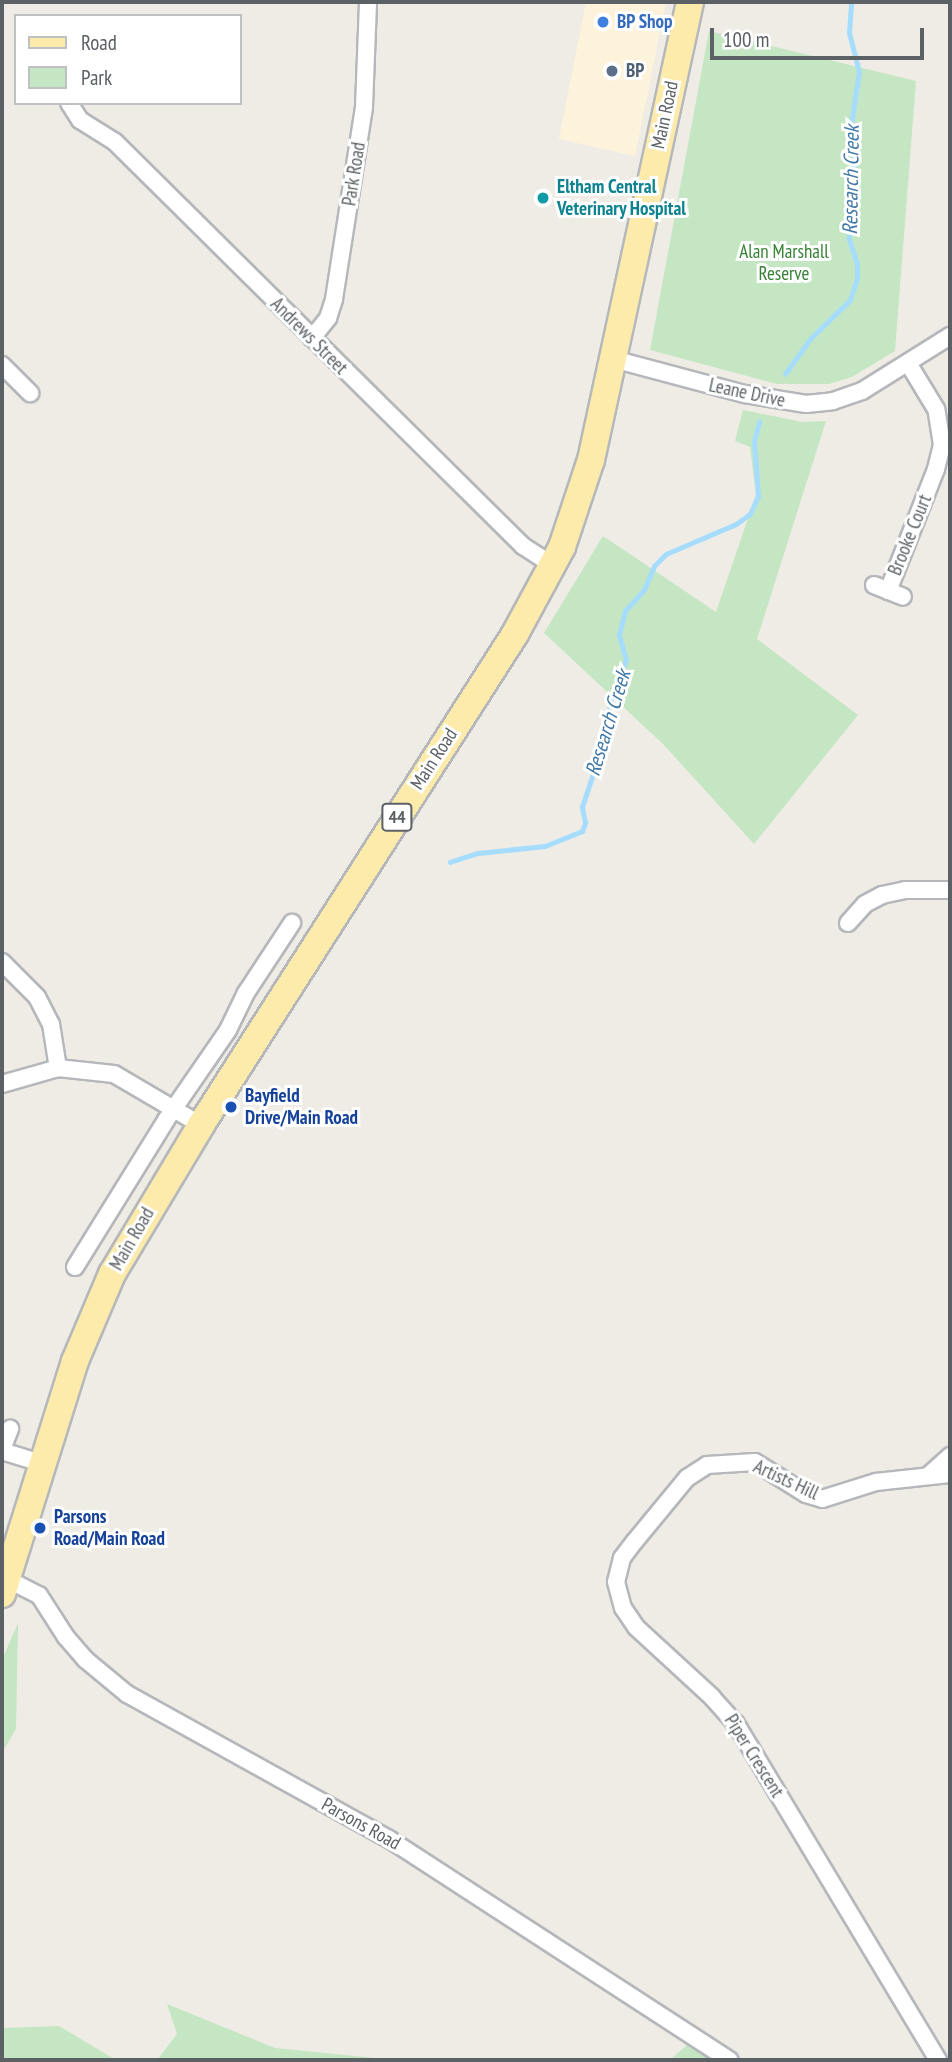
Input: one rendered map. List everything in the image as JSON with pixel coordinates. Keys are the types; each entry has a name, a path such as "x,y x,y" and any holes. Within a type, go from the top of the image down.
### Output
{"main road":[{"name":"Main Road","path":"4,1586 75,1361 104,1290 201,1125 515,634 554,566 584,486 690,2"}],"street":[{"name":"Park Road","path":"312,338 327,318 334,299 364,107 368,2"},
{"name":"Andrews Street","path":"70,105 80,120 115,142 523,546 554,566"},
{"name":"Leane Drive","path":"613,359 744,394 806,404 833,401 863,391 950,336"},
{"name":"Brooke Court","path":"889,591 936,469 942,445 936,409 908,363"},
{"path":"2,365 30,393"},
{"path":"848,923 865,904 882,895 921,889 950,890"},
{"name":"Main Road","path":"75,1267 175,1108 228,1030 246,993 292,923"},
{"path":"2,962 37,997 51,1024 58,1068"},
{"path":"2,1084 58,1068 114,1074 201,1125"},
{"path":"10,1429 2,1450 41,1463"},
{"path":"928,1475 950,1456"},
{"name":"Artists Hill","path":"687,1478 701,1468 717,1462 755,1462 806,1494 822,1499 876,1482 950,1474"},
{"name":"Piper Crescent","path":"687,1478 622,1558 616,1582 623,1608 644,1636 712,1697 736,1724 938,2060"},
{"name":"Parsons Road","path":"4,1586 27,1586 39,1595 77,1650 121,1690 404,1848 729,2060"}],"shaded area":[{"name":"BP","path":"586,2 666,2 635,156 559,139"}],"green space":[{"name":"Alan Marshall Reserve","path":"709,31 916,81 895,351 852,377 829,384 777,384 650,350"},
{"path":"743,410 802,422 826,421 757,639 858,715 754,844 663,744 544,633 603,536 716,612 756,495 750,447 735,441"},
{"path":"18,1623 16,1729 2,1753 2,1660"},
{"path":"167,2004 275,2048 395,2060 157,2060 177,2034"},
{"path":"59,2026 116,2060 2,2060 2,2028"},
{"path":"687,2045 711,2060 670,2060"}],"waterway":[{"name":"Research Creek","path":"785,374 811,338 850,300 857,278 857,264 849,239 850,186 855,170 851,124 859,72 849,33 851,2"},
{"name":"Research Creek","path":"450,862 478,853 545,846 582,831 585,823 582,807 603,744 611,698 626,660 619,635 625,611 644,590 654,566 666,554 736,524 750,514 758,496 754,441 759,422"}],"place":[{"name":"BP Shop","path":"603,22"},
{"name":"BP","path":"612,71"},
{"name":"Eltham Central Veterinary Hospital","path":"543,198"},
{"name":"Bayfield Drive/Main Road","path":"231,1107"},
{"name":"Parsons Road/Main Road","path":"40,1528"}]}
